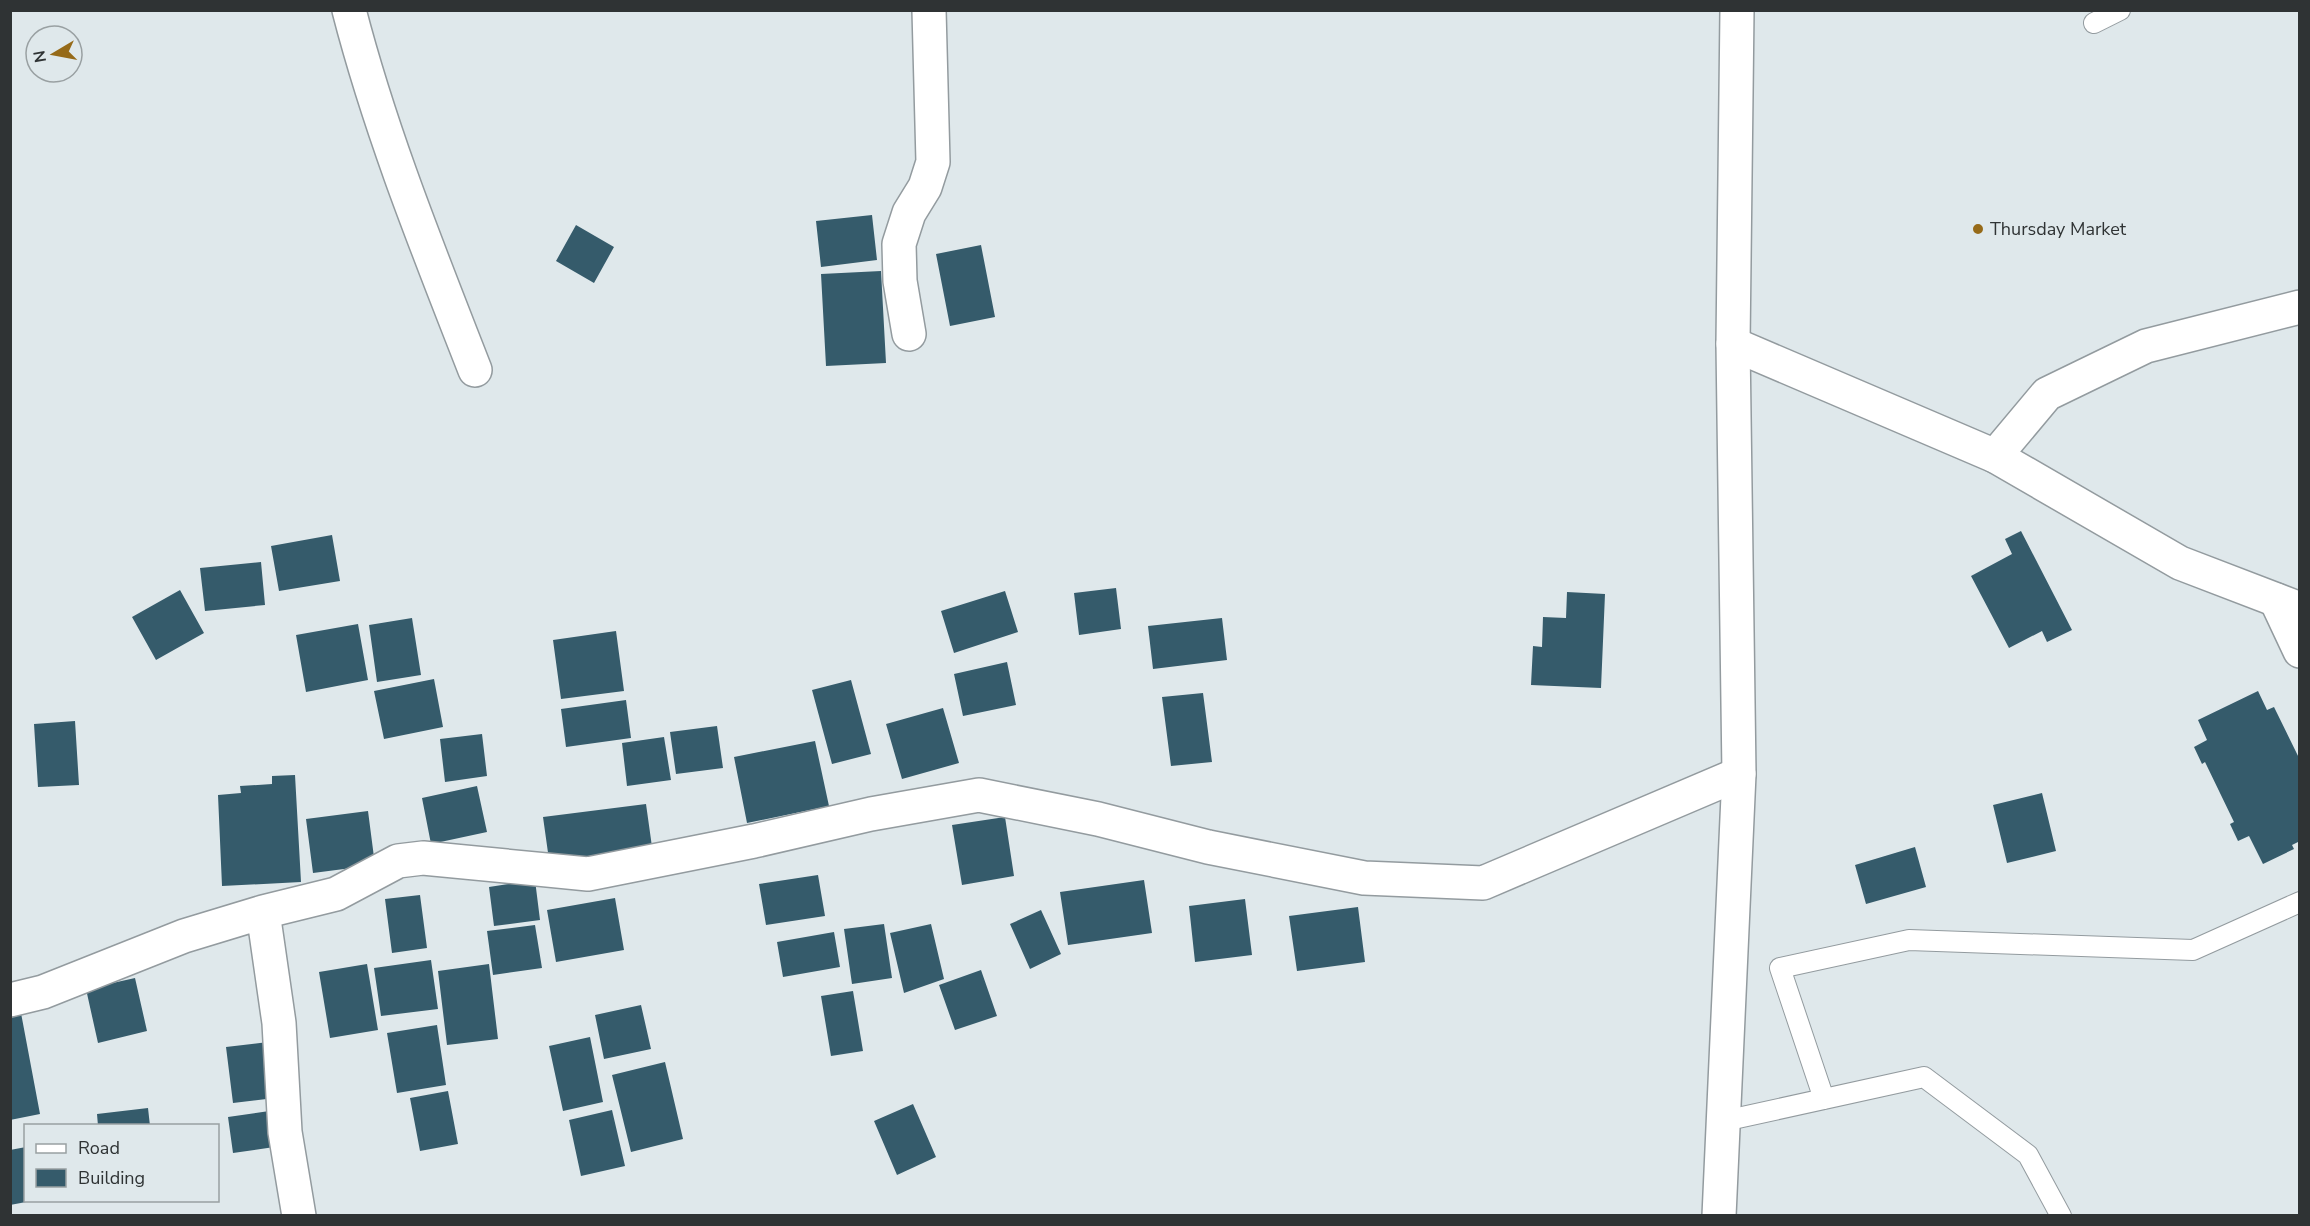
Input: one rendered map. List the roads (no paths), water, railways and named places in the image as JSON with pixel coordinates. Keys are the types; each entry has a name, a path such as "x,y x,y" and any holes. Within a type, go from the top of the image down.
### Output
{"street":[{"path":"349,10 362,60 405,192 475,370"},
{"path":"909,334 900,281 899,244 909,213 925,187 933,162 929,10"},
{"path":"1719,1215 1739,774 1733,344 1737,10"},
{"path":"1995,456 2047,394 2146,346 2300,307"},
{"path":"1733,344 1995,456 2180,563 2288,605 2300,651"},
{"path":"10,1000 43,992 184,936 263,912 336,894 398,861 423,858 588,874 754,841 871,814 979,795 1098,819 1208,847 1364,878 1483,883 1739,774"},
{"path":"263,912 279,1023 285,1132 299,1215"}],"lane":[{"path":"2094,23 2120,10"},
{"path":"1824,1099 1780,968 1909,940 2193,950 2300,902"},
{"path":"1724,1121 1924,1077 2028,1155 2061,1215"}],"place":[{"name":"Thursday Market","path":"1978,229"}]}
